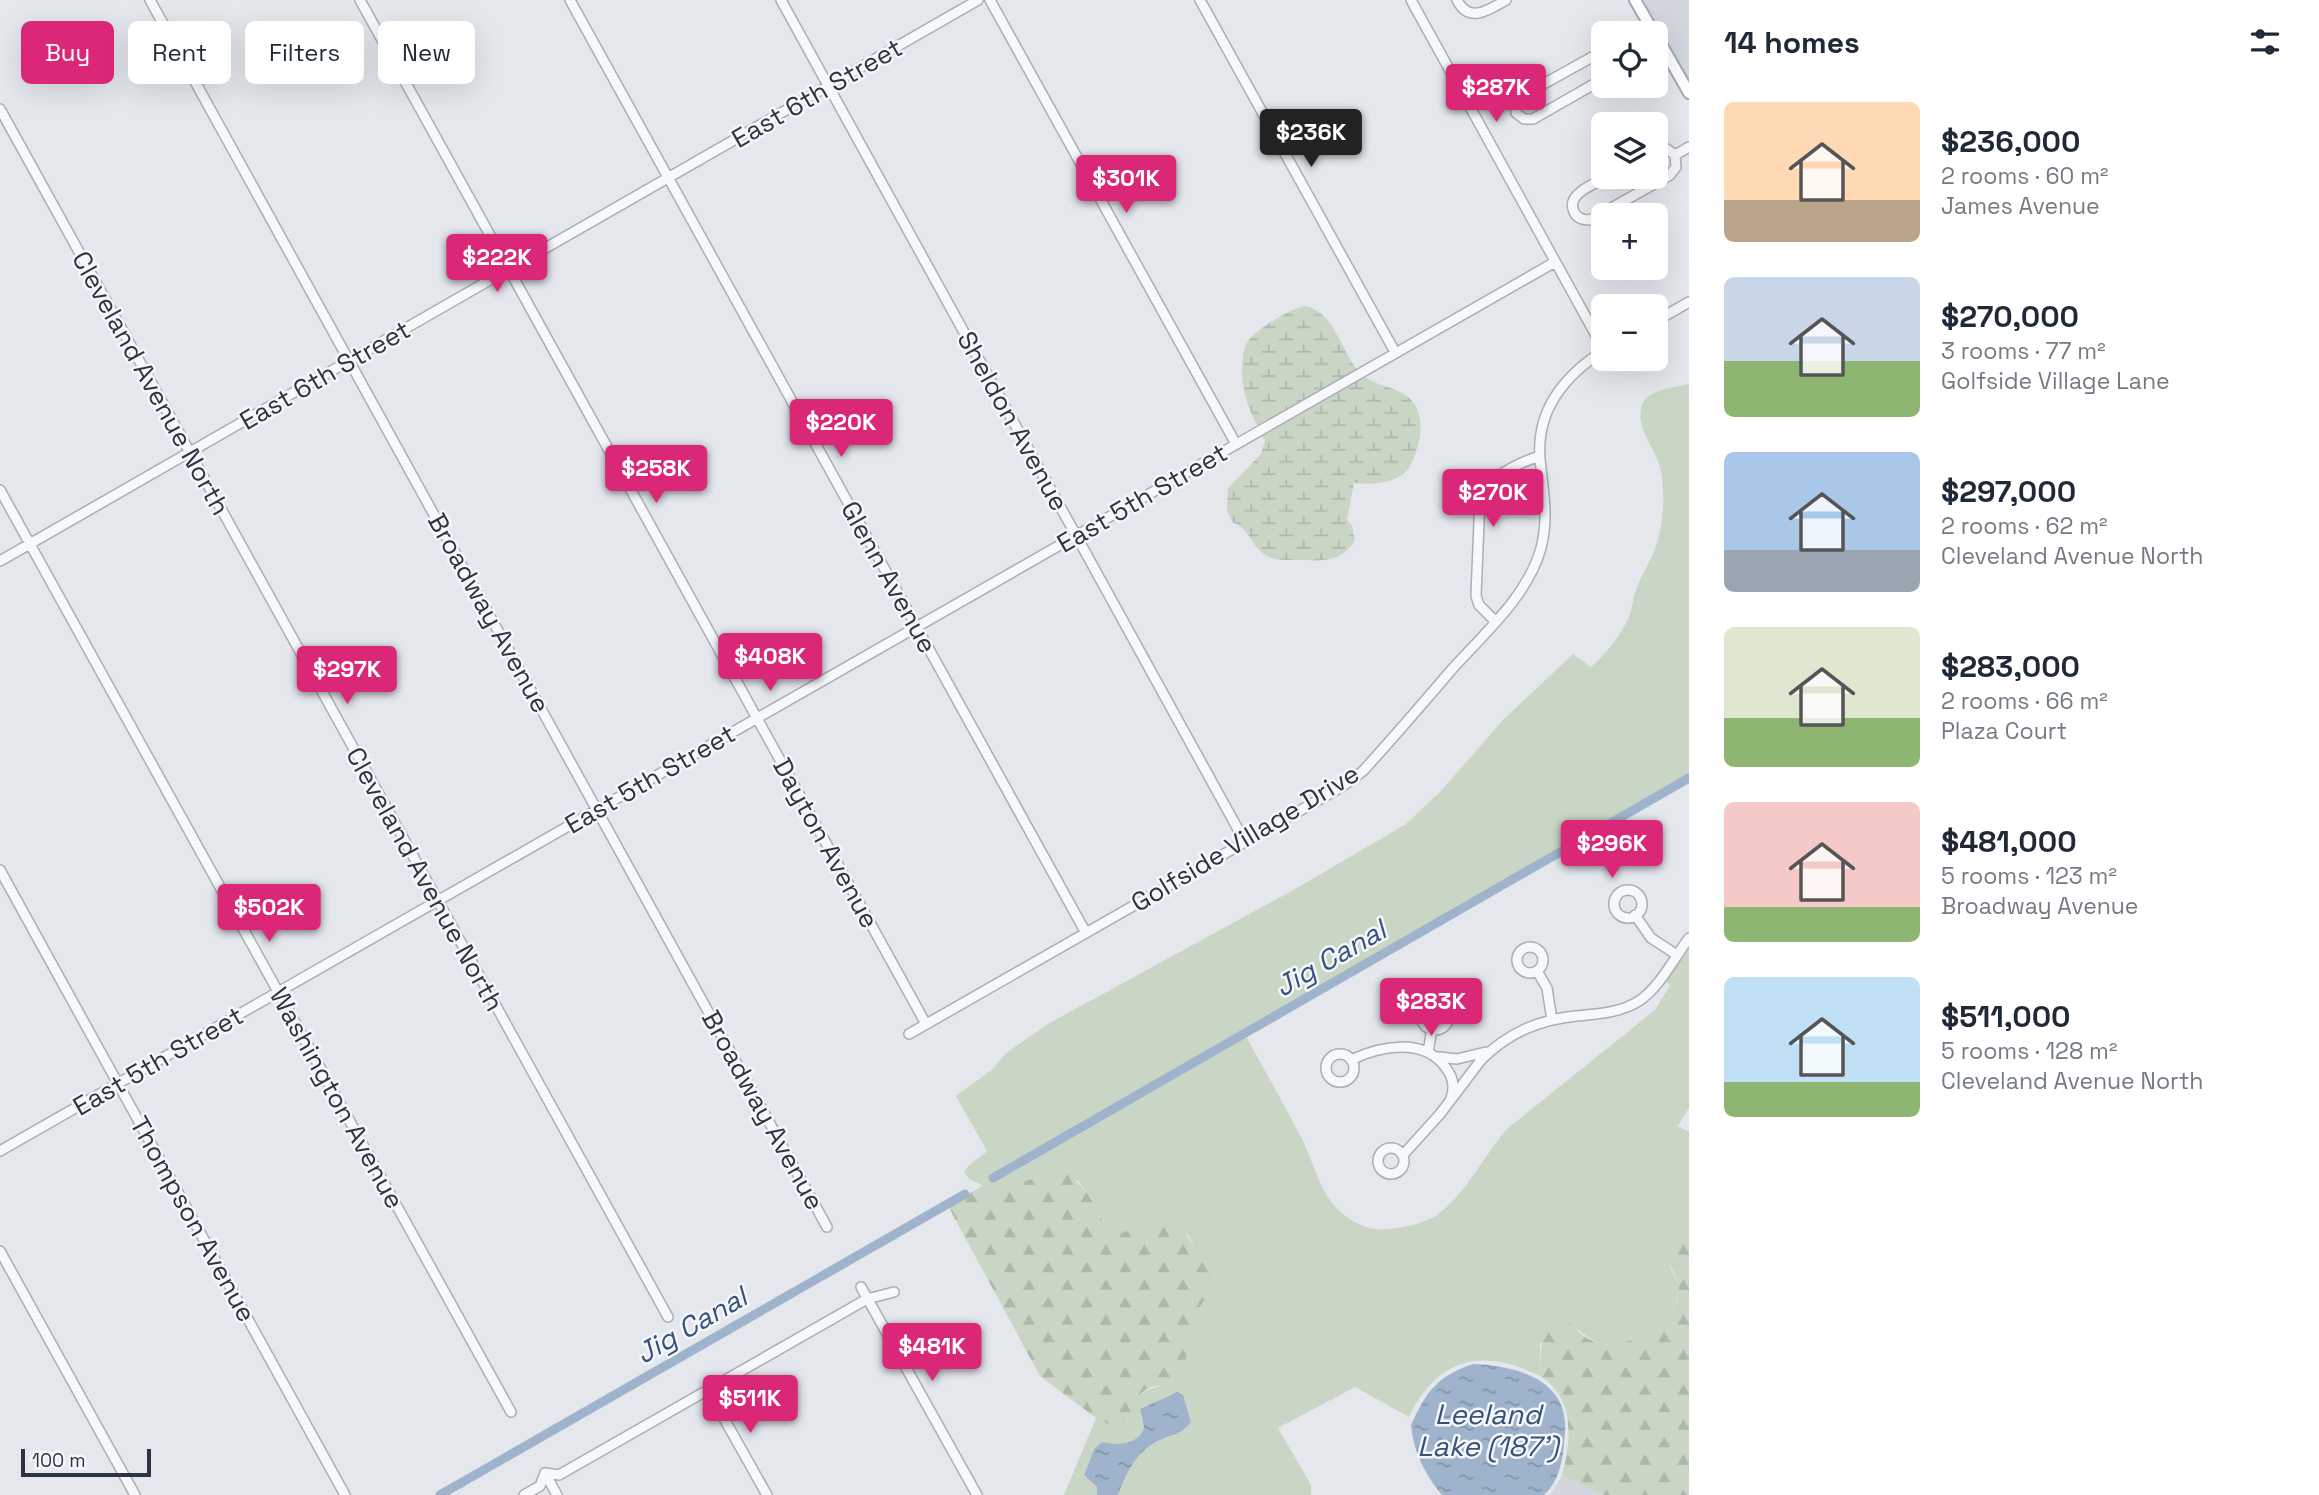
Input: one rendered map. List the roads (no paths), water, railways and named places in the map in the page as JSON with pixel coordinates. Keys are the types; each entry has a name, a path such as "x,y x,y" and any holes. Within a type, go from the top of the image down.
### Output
{"main road":[{"path":"1635,0 1647,21"},
{"path":"1668,57 1689,93"}],"street":[{"name":"Broadway Avenue","path":"150,0 827,1227"},
{"name":"Dayton Avenue","path":"360,0 926,1024"},
{"name":"Glenn Avenue","path":"570,0 1086,933"},
{"name":"Sheldon Avenue","path":"780,0 1245,842"},
{"name":"East 6th Street","path":"0,561 978,0"},
{"path":"990,0 1236,444"},
{"path":"1200,0 1395,352"},
{"path":"1411,0 1591,327"},
{"path":"1457,0 1469,13 1478,15 1506,0"},
{"path":"1591,58 1528,92 1516,103 1516,113 1524,119 1533,119 1591,86"},
{"name":"Cleveland Avenue North","path":"0,110 668,1317"},
{"path":"1675,155 1689,147"},
{"path":"1668,150 1675,155 1676,167 1668,176"},
{"path":"1591,187 1575,196 1572,205 1574,214 1581,220 1590,220 1645,189"},
{"name":"East 5th Street","path":"0,1151 1555,262"},
{"path":"1668,314 1689,302"},
{"name":"Golfside Village Drive","path":"909,1034 1343,786 1363,771 1495,621 1528,579 1540,549 1546,503 1540,456 1541,426 1552,399 1575,372 1591,359"},
{"path":"1495,621 1479,605 1476,596 1480,497 1494,480 1540,456"},
{"name":"Washington Avenue","path":"0,490 511,1412"},
{"name":"Thompson Avenue","path":"0,870 345,1495"},
{"path":"1636,915 1640,926 1651,938 1676,955"},
{"path":"1403,1156 1418,1142 1480,1060 1491,1050 1522,1030 1552,1020 1607,1013 1636,1003 1653,988 1689,938"},
{"path":"1537,971 1547,988 1552,1020"},
{"path":"1428,1052 1432,1029"},
{"path":"1351,1060 1367,1053 1395,1047 1415,1048 1437,1057 1457,1059 1491,1050"},
{"path":"1437,1057 1452,1077 1454,1090 1449,1103"},
{"path":"0,1251 135,1495"},
{"path":"860,1287 977,1495"},
{"path":"545,1473 559,1475 867,1299 894,1292"},
{"path":"708,1390 766,1495"},
{"path":"524,1495 540,1486 545,1473"},
{"path":"545,1473 557,1495"}],"water":[{"name":"Leeland Lake (187')","path":"1473,1364 1503,1367 1532,1377 1545,1384 1562,1407 1565,1428 1562,1459 1556,1478 1544,1495 1442,1495 1426,1471 1417,1454 1411,1425 1434,1387 1450,1374"},
{"path":"1178,1392 1183,1395 1191,1422 1179,1432 1143,1451 1129,1471 1118,1495 1097,1495 1097,1487 1084,1475 1094,1449 1102,1442 1120,1444 1137,1438 1144,1428 1140,1409"}],"waterway":[{"name":"Jig Canal","path":"993,1178 1689,778"},
{"name":"Jig Canal","path":"440,1495 965,1194"}]}
